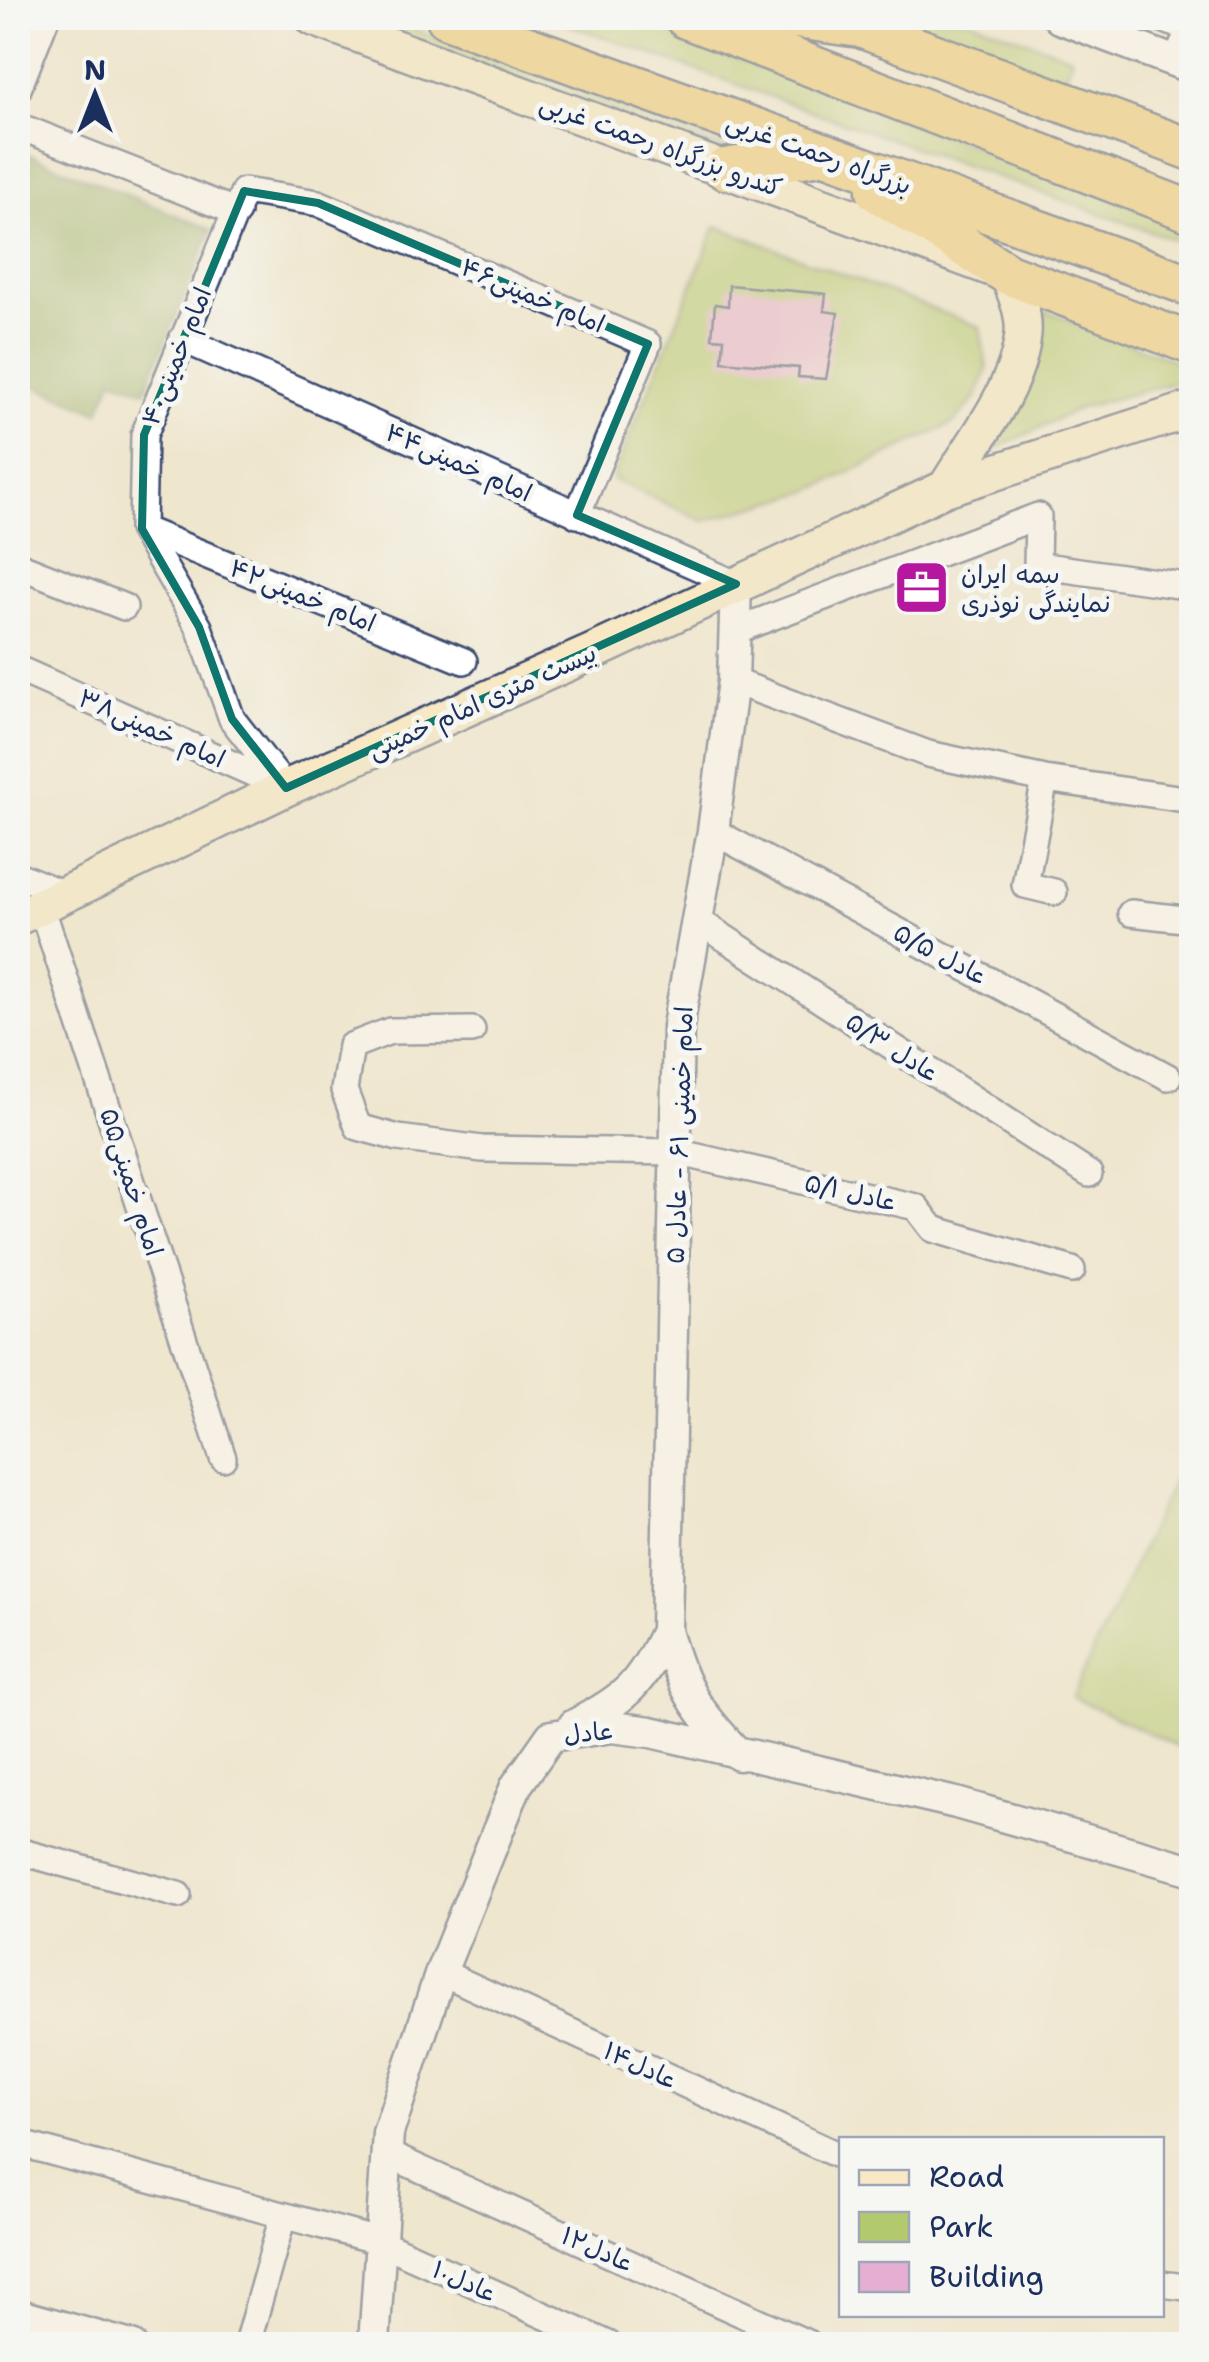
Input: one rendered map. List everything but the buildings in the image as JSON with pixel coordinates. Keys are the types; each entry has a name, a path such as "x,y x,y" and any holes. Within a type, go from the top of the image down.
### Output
{"highway":[{"name":"بزرگراه رحمت غربی","path":"447,18 1192,286"},
{"path":"686,18 1192,212"},
{"path":"796,18 848,22 1192,150"},
{"path":"725,169 821,154 1008,274 1192,344"}],"main road":[{"name":"کندرو بزرگراه رحمت غربی","path":"314,18 1008,274"},
{"path":"946,488 994,408 1023,335 1022,311 1008,274"},
{"name":"بیست متری امام خمینی","path":"41,906 286,788 596,651 946,488 1192,409"}],"street":[{"path":"21,72 46,18"},
{"path":"1059,18 1184,65 1190,26 1161,18"},
{"path":"18,126 240,201"},
{"name":"امام خمینی۴۰","path":"142,529 144,436 240,201"},
{"name":"امام خمینی۴۶","path":"240,201 318,203 648,344 576,515"},
{"name":"۴۴امام خمینی","path":"182,339 736,584"},
{"path":"737,630 1038,516 1037,566 1192,587"},
{"path":"142,529 198,627 232,718 286,788"},
{"name":"امام خمینی۴۲","path":"142,529 464,662"},
{"path":"18,565 124,607"},
{"name":"امام خمینی ۶۱ - عادل ۵","path":"736,584 734,681 713,831 678,1026 666,1631 689,1697 739,1755"},
{"name":"امام خمینی۳۸","path":"18,669 286,788"},
{"path":"734,681 928,754 1045,779 1192,800"},
{"path":"1045,779 1024,884 1054,892"},
{"name":"عادل ۵/۵","path":"713,831 1168,1077"},
{"path":"18,876 41,906"},
{"name":"امام خمینی۵۵","path":"41,906 223,1458"},
{"path":"1131,913 1192,920"},
{"name":"عادل ۵/۳","path":"697,920 1089,1174"},
{"name":"عادل ۵/۱","path":"472,1030 390,1031 351,1046 344,1090 358,1126 398,1138 482,1150 676,1152 916,1206 933,1229 1072,1270"},
{"name":"امام خمینی ۶۱ - عادل ۵","path":"552,1736 616,1704 643,1679 666,1631"},
{"name":"عادل","path":"374,2344 388,2133 441,1972 516,1786 552,1736 612,1727 651,1732 956,1803 1192,1870"},
{"path":"18,1851 178,1895"},
{"name":"عادل۱۴","path":"441,1972 839,2156"},
{"name":"عادل۱۰","path":"18,2143 378,2241 608,2344"},
{"name":"عادل۱۲","path":"386,2154 809,2344"},
{"path":"246,2344 283,2216"},
{"path":"1164,2284 1192,2288"},
{"path":"18,2312 133,2344"}],"highlighted area":[{"path":"244,191 318,203 648,344 577,515 736,584 286,788 232,719 199,627 142,529 144,435"}],"green space":[{"path":"353,18 385,18 738,153 680,138"},
{"path":"550,18 631,18 1191,227 1191,246"},
{"path":"878,18 965,18 1072,57 1063,85"},
{"path":"18,150 212,230 145,391 113,378 99,412 18,379"},
{"path":"716,226 980,327 987,369 976,398 952,424 810,491 704,521 612,479"},
{"path":"1046,311 1191,367 1191,378 1080,408 988,453 1025,390"},
{"path":"1191,1443 1191,1753 1072,1697"}],"place":[{"name":"بیمه ایران نمایندگی نوذری","path":"922,588"}]}
